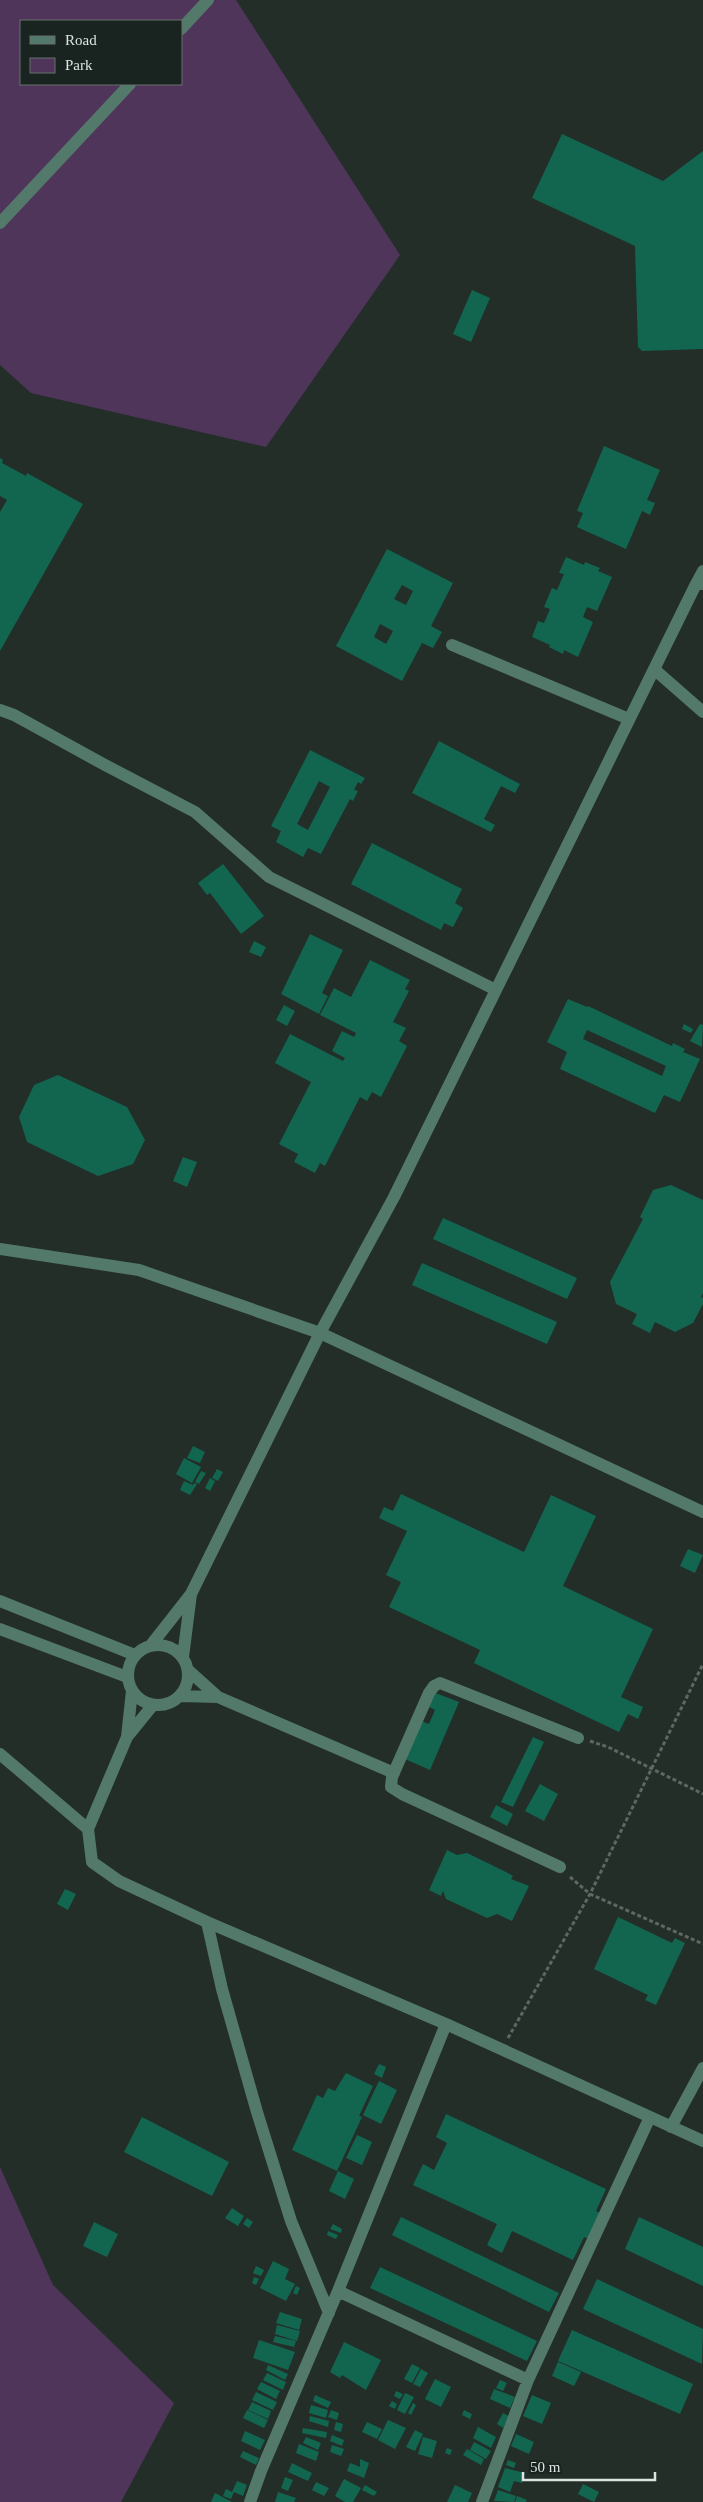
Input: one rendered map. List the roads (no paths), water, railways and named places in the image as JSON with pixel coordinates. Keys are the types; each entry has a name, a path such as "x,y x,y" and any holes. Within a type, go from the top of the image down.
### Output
{"lane":[{"path":"182,28 208,0"},
{"path":"0,223 129,85"},
{"path":"188,1670 186,1688 180,1696 172,1702 153,1705 141,1700 132,1691 127,1677 128,1669 135,1655 151,1645 191,1594 320,1333 394,1197 629,719 699,584 703,571"},
{"path":"452,644 629,719"},
{"path":"654,669 703,712"},
{"path":"0,710 14,715 105,766 195,812 269,877 496,990"},
{"path":"0,1250 139,1270 320,1333 703,1512"},
{"path":"191,1594 183,1657 188,1670 218,1697 394,1772"},
{"path":"0,1601 135,1655"},
{"path":"0,1628 127,1677"},
{"path":"151,1645 169,1646 183,1657"},
{"path":"560,1867 402,1794 392,1787 394,1772 430,1693 434,1686 440,1684 578,1738"},
{"path":"127,1737 132,1691"},
{"path":"180,1696 218,1697"},
{"path":"153,1705 127,1737 88,1830 92,1862 119,1881 207,1922 446,2024 703,2141"},
{"path":"0,1754 88,1830"},
{"path":"207,1922 222,1989 257,2112 291,2221 329,2313"},
{"path":"250,2502 261,2471 338,2292 446,2024"},
{"path":"671,2126 703,2068"},
{"path":"482,2502 528,2380 650,2117"},
{"path":"338,2292 528,2380"}]}
